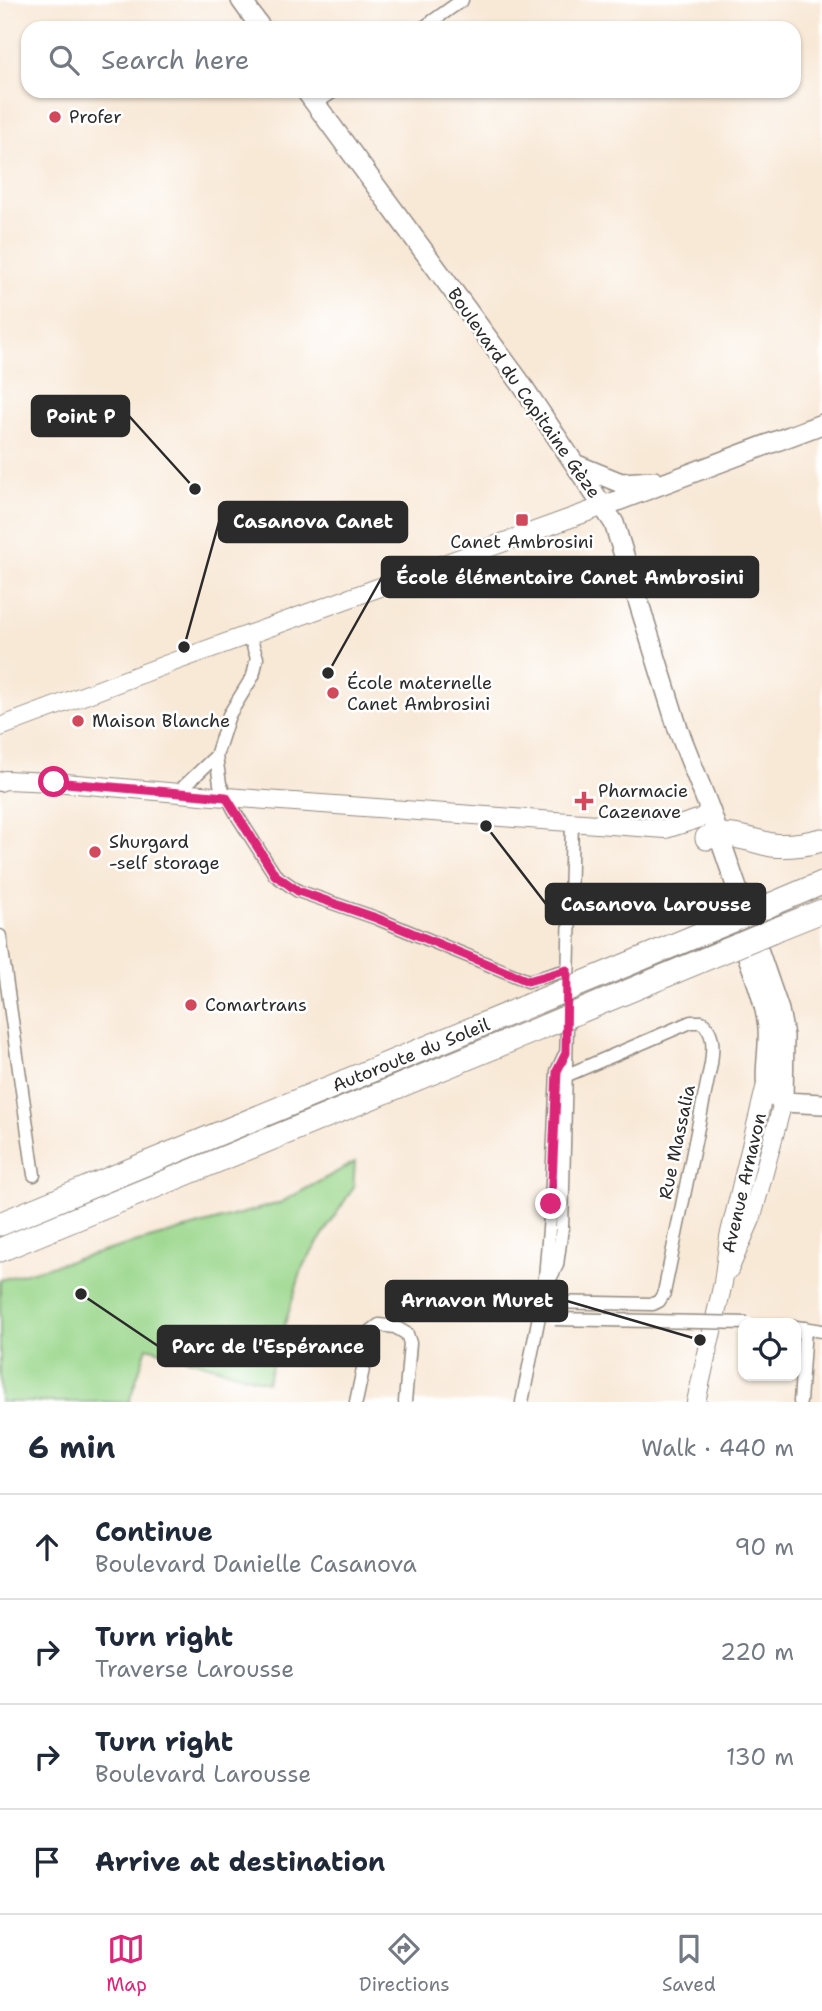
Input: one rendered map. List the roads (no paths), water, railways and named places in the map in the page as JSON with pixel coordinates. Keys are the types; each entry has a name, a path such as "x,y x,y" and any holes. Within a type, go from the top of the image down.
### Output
{"highway":[{"path":"709,825 776,845 807,844 822,840"},
{"name":"Autoroute du Soleil","path":"0,1224 822,883"},
{"name":"Autoroute du Soleil","path":"0,1250 822,911"}],"main road":[{"path":"241,0 256,21"},
{"name":"Boulevard du Capitaine Gèze","path":"311,98 520,382 614,523 709,825"},
{"path":"604,506 822,424"},
{"path":"577,465 621,483 641,483 686,475"},
{"path":"709,825 768,975 784,1036 783,1102"},
{"path":"709,825 768,1025 768,1093 783,1102 822,1104"}],"street":[{"path":"433,21 462,0"},
{"path":"0,727 604,506"},
{"path":"249,635 257,658 256,667 229,715 216,756 218,778 226,797 275,875 298,891 399,928 528,981 567,970"},
{"path":"177,793 216,756"},
{"path":"2,780 666,829 709,825"},
{"path":"543,1297 557,1265 562,1228 572,822"},
{"path":"0,936 34,1175"},
{"name":"Rue Massalia","path":"543,1297 653,1304 659,1301 664,1293 712,1064 712,1036 702,1022 691,1022 565,1076"},
{"path":"522,1402 543,1297 551,1204 557,1071 566,1053"},
{"name":"Avenue Arnavon","path":"696,1402 723,1283 729,1237 766,1084"},
{"name":"Avenue Arnavon","path":"723,1283 743,1243 752,1217 783,1102"},
{"path":"538,1319 738,1323"},
{"path":"356,1402 371,1331 379,1325 395,1327 407,1334 410,1343 405,1402"},
{"path":"801,1327 822,1331"},
{"path":"800,1381 800,1402"}],"place":[{"name":"Profer","path":"55,117"},
{"name":"Point P","path":"195,489"},
{"name":"Canet Ambrosini","path":"522,520"},
{"name":"Casanova Canet","path":"184,647"},
{"name":"École élémentaire Canet Ambrosini","path":"328,673"},
{"name":"École maternelle Canet Ambrosini","path":"333,693"},
{"name":"Maison Blanche","path":"78,721"},
{"name":"Pharmacie Cazenave","path":"584,801"},
{"name":"Casanova Larousse","path":"486,826"},
{"name":"Shurgard -self storage","path":"95,852"},
{"name":"Comartrans","path":"191,1005"},
{"name":"Parc de l'Espérance","path":"81,1294"},
{"name":"Arnavon Muret","path":"700,1340"}]}
